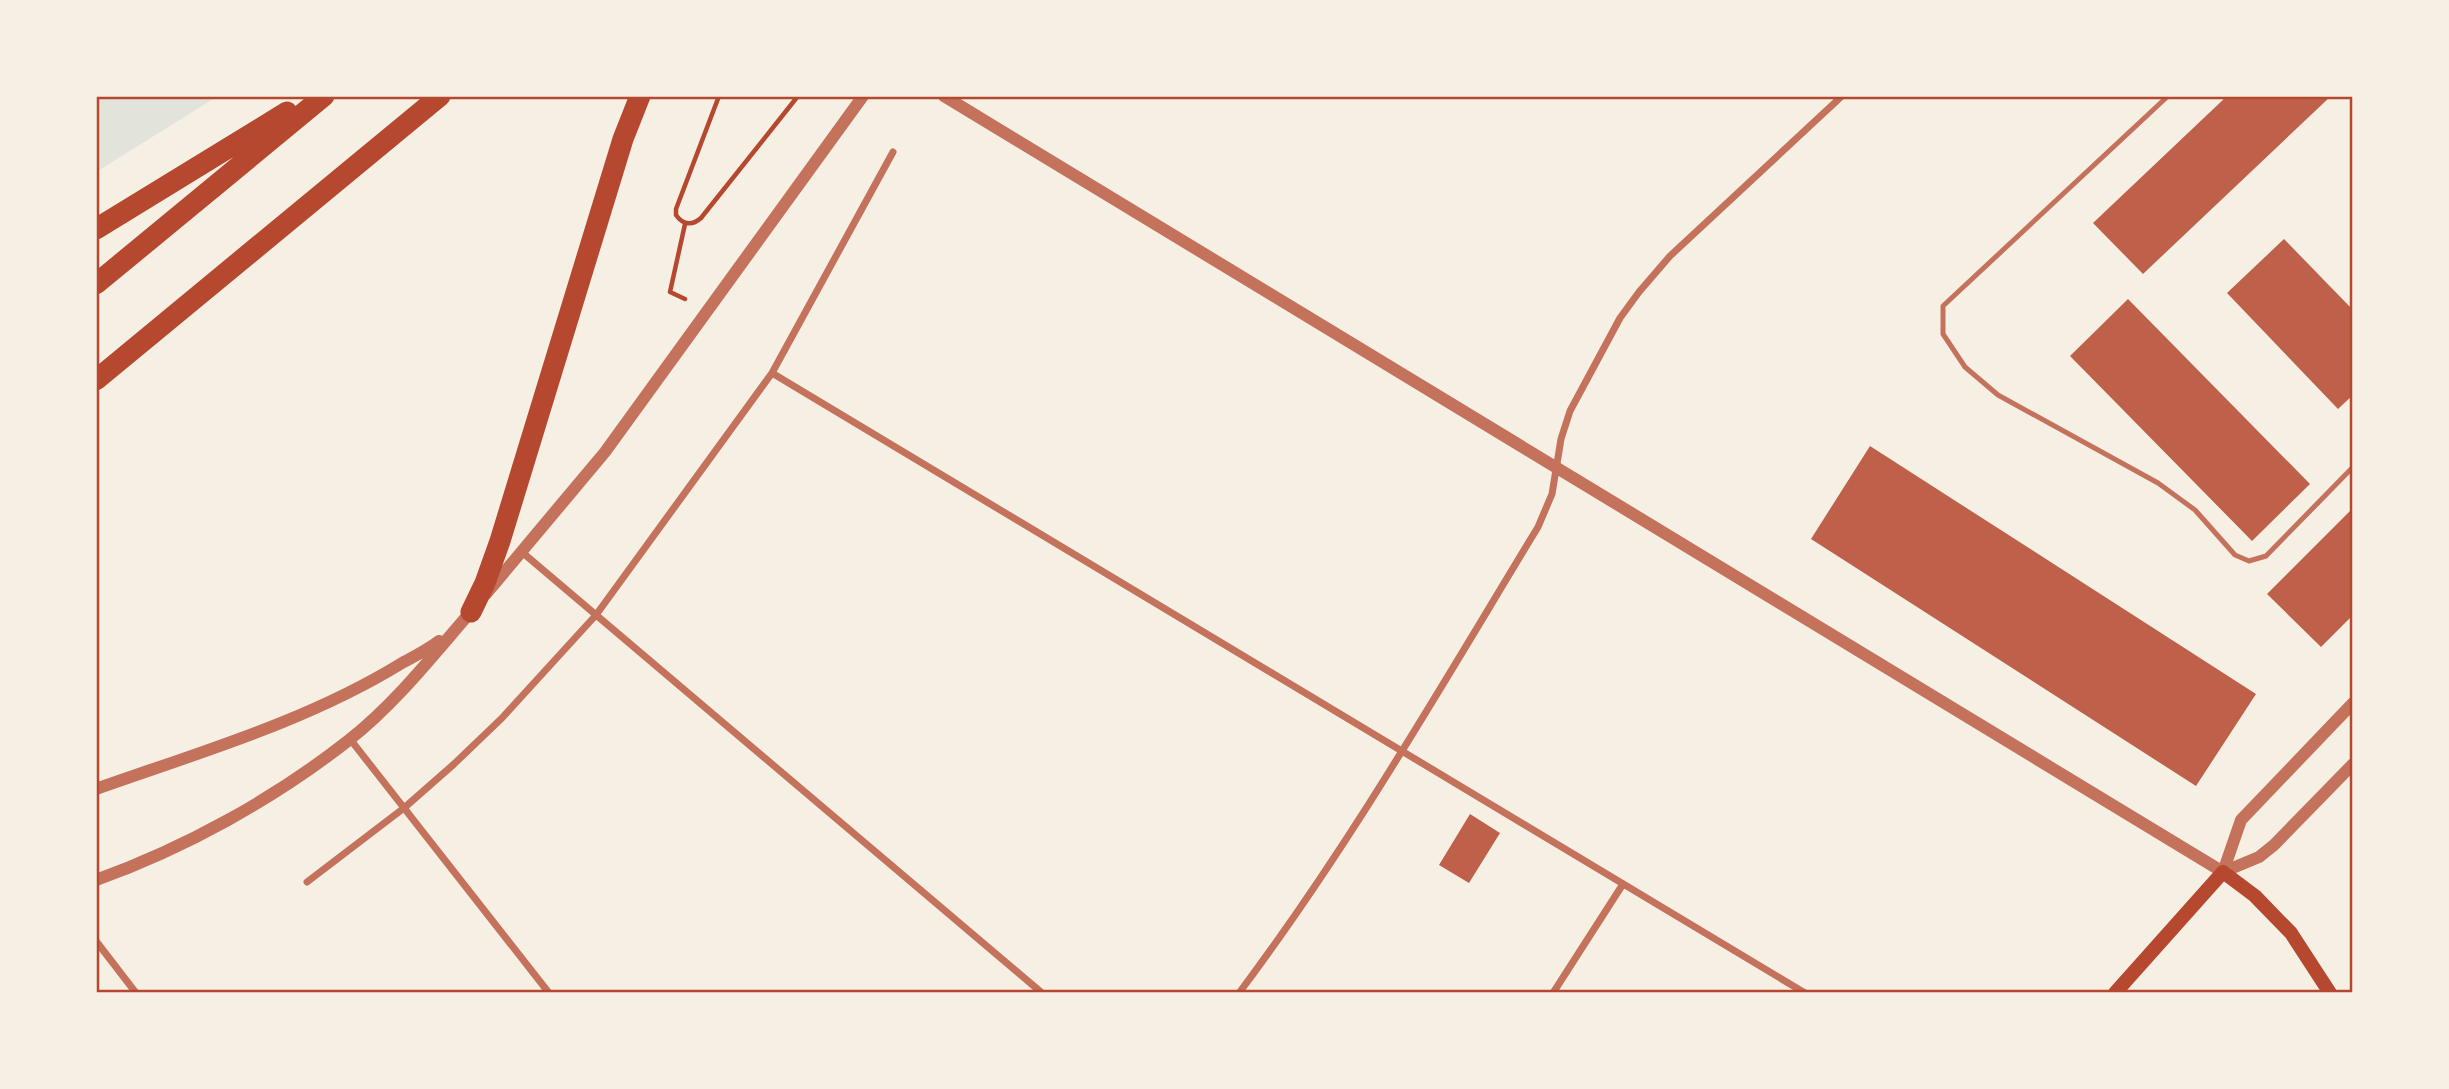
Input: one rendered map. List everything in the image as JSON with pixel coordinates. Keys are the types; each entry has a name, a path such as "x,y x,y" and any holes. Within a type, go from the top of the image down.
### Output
{"highway":[{"path":"96,229 312,96"},
{"path":"96,284 324,96"},
{"path":"96,380 440,96"},
{"path":"465,619 485,583 500,541 623,139 640,96"}],"main road":[{"path":"2115,993 2223,872 2255,896 2291,933 2330,993"}],"street":[{"path":"96,880 159,853 237,814 300,775 350,739 398,694 523,553 605,452 863,96"},
{"path":"944,96 2223,872"},
{"path":"1239,993 1327,871 1538,527 1552,494 1570,411 1604,346 1639,292 1670,256 1842,96"},
{"path":"307,883 404,808 502,718 596,615 772,373 893,152"},
{"path":"772,373 1805,993"},
{"path":"523,553 1042,993"},
{"path":"96,789 267,729 313,710 380,677 432,646 465,619"},
{"path":"2223,872 2241,820 2353,703"},
{"path":"350,739 549,993"},
{"path":"2223,872 2259,857 2274,845 2353,764"},
{"path":"1553,993 1623,884"},
{"path":"96,941 136,993"}],"lane":[{"path":"2168,96 1943,306 1943,334 1965,368 1998,396 2158,483 2195,510 2235,555 2249,561 2266,556 2353,467"}],"path":[{"path":"719,96 676,209 676,215 685,223 691,224 701,218 798,96"},
{"path":"670,292 685,223"}],"shaded area":[{"path":"96,96 218,96 96,172"}],"building":[{"path":"2227,96 2331,96 2143,274 2093,223"},
{"path":"2284,239 2353,310 2353,395 2338,409 2227,293"},
{"path":"2128,299 2310,484 2252,541 2070,356"},
{"path":"1870,446 2256,694 2196,786 1811,539"},
{"path":"2353,508 2353,615 2321,647 2267,594"},
{"path":"1470,814 1500,833 1469,883 1439,865"}]}
